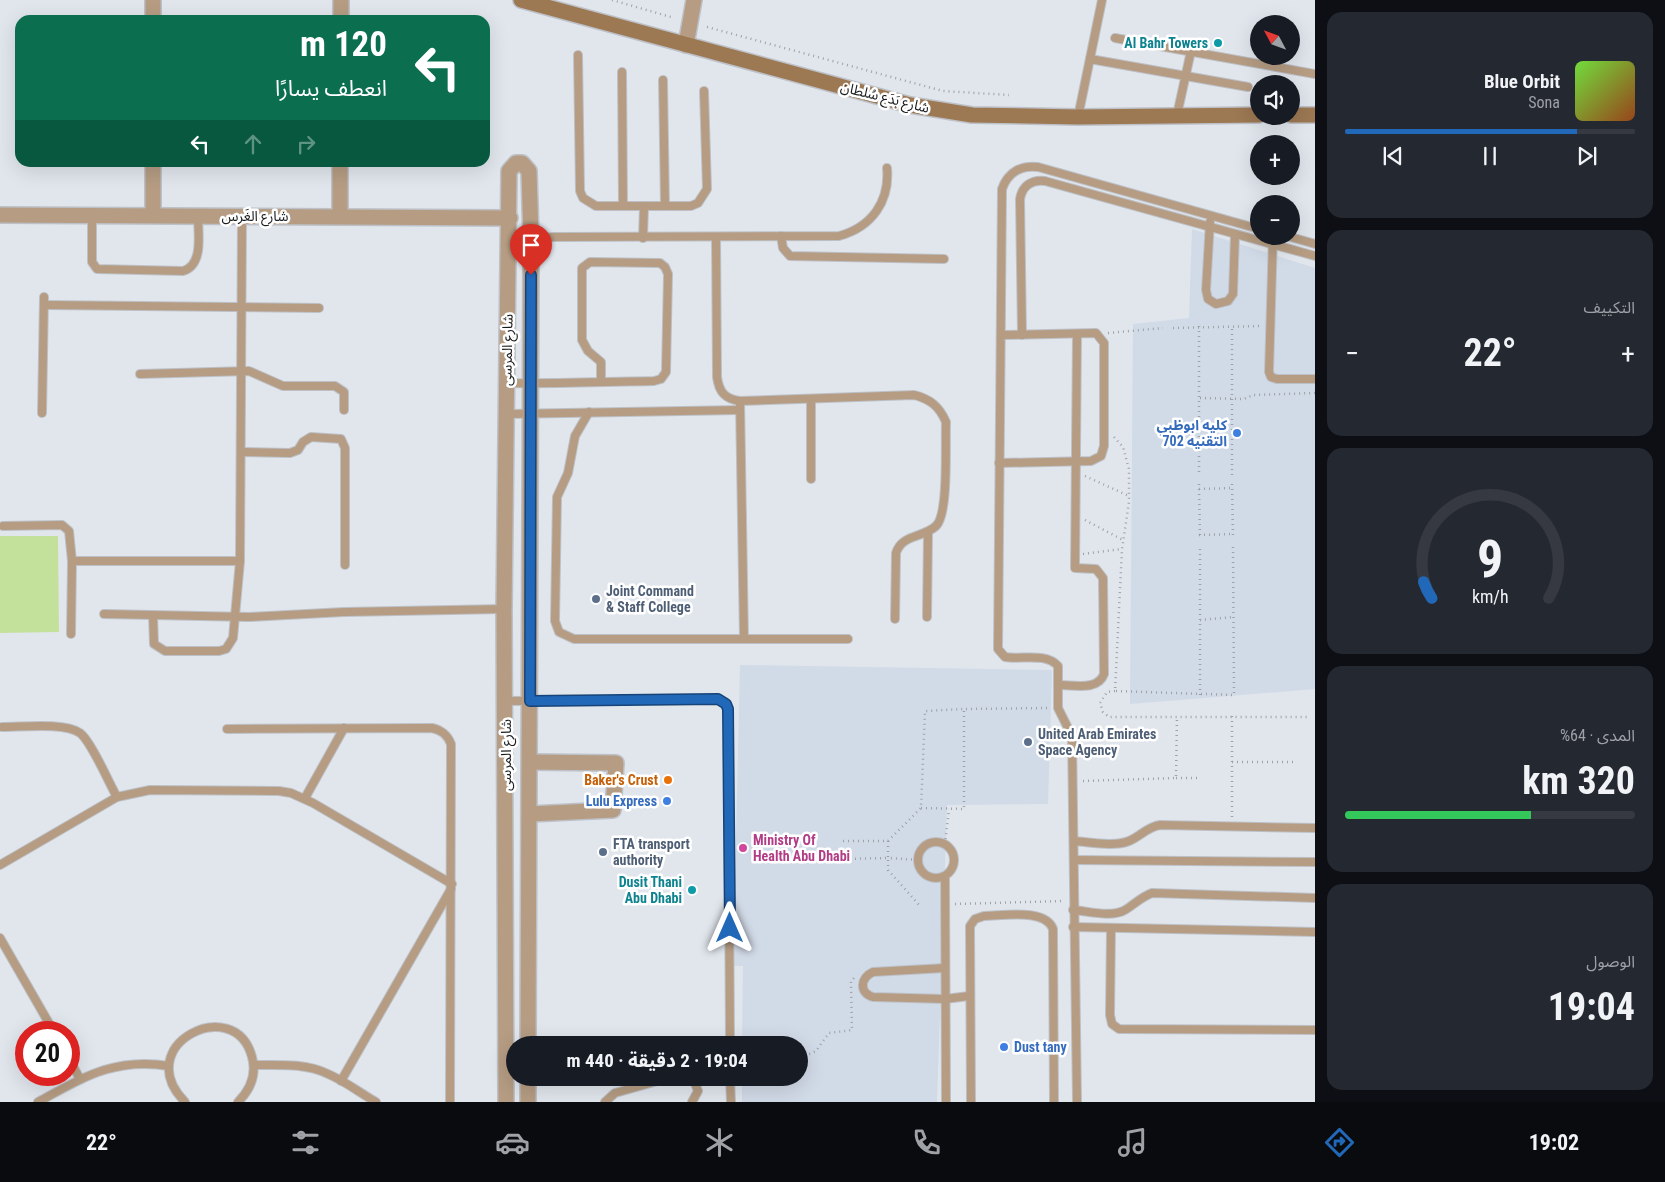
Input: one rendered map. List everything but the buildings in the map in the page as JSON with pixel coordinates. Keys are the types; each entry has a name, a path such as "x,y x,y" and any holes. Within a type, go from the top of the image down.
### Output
{"street":[{"path":"152,0 153,15"},
{"path":"340,15 341,0"},
{"name":"شارع بَدَع سُلطان","path":"521,0 930,110 972,115 1078,117 1250,115"},
{"path":"686,45 694,0"},
{"path":"1300,115 1315,115"},
{"name":"شارع المرسى","path":"506,1102 506,701 504,609 506,383 510,218 509,171 516,163 522,163 529,171 531,239 528,1036"},
{"path":"153,167 154,215"},
{"path":"340,167 340,216"},
{"name":"شارع الغَرس","path":"0,214 510,218"},
{"path":"505,543 518,542 523,546 524,597 530,605"},
{"path":"530,762 616,763 614,810 530,814"},
{"path":"506,901 529,902"},
{"path":"506,973 527,974"},
{"path":"528,1086 528,1102"}],"lane":[{"path":"1078,117 1102,0"},
{"path":"1116,38 1315,74"},
{"path":"1177,115 1191,51"},
{"path":"578,55 580,191 583,198 589,204 596,206 691,206 698,203 707,188 704,91"},
{"path":"1090,59 1248,87"},
{"path":"622,72 623,206"},
{"path":"663,80 665,206"},
{"path":"1077,1102 1073,927 1072,736 1058,708 1059,669 1055,662 1044,659 1009,658 1002,655 998,649 1002,189 1010,175 1016,170 1031,166 1250,226"},
{"path":"531,239 839,236 856,230 871,219 882,204 887,186 887,168"},
{"path":"1022,335 1020,199 1023,189 1030,182 1040,180 1209,225 1235,234 1250,236"},
{"path":"1108,198 1110,187"},
{"path":"643,238 644,206"},
{"path":"92,215 92,262 97,269 183,271 191,267 197,258 198,216"},
{"path":"1211,215 1206,290 1208,298 1216,304 1228,301 1233,294 1235,234"},
{"path":"153,615 154,644 165,651 219,651 226,649 233,638 240,560 242,216"},
{"path":"781,236 783,248 790,256 944,259"},
{"path":"716,237 718,386 723,394 731,399 740,400 914,395 934,403 946,422 943,514 940,521 928,532 907,539 898,547 896,553 895,619"},
{"path":"1300,240 1315,244"},
{"path":"1272,245 1268,372 1272,377 1315,379"},
{"path":"1285,245 1315,256"},
{"path":"506,383 530,384 658,381 664,376 668,274 665,267 660,263 590,262 582,268 582,340 588,351 601,362 602,382"},
{"path":"42,413 44,301 319,308"},
{"path":"1059,685 1092,685 1100,681 1104,674 1103,578 1096,569 1075,568 1077,334"},
{"path":"999,463 1091,461 1101,456 1104,446 1104,343 1096,334 1001,335"},
{"path":"140,374 241,371 255,373 268,381 283,386 339,387 344,392 344,410"},
{"path":"811,399 811,479"},
{"path":"740,400 744,639"},
{"path":"506,414 740,410"},
{"path":"589,412 575,436 568,473 557,497 555,621 559,632 568,638 574,639 848,639"},
{"path":"241,452 290,453 298,450 303,442 311,437 341,439 345,448 345,564"},
{"path":"3,526 62,525 66,527 70,536 72,561 72,634"},
{"path":"927,617 928,532"},
{"path":"72,561 240,560"},
{"path":"104,614 236,617 504,609"},
{"path":"506,701 718,699 726,704 728,709 730,1036"},
{"path":"2,727 63,727 75,730 85,737 117,797"},
{"path":"306,798 344,728"},
{"path":"227,729 432,728 438,729 448,738 451,744 452,886 450,1102"},
{"path":"0,865 117,797 150,790 279,791 306,798 452,886"},
{"path":"1074,841 1120,843 1134,838 1146,829 1160,825 1315,828"},
{"path":"944,876 933,878 927,876 919,866 919,854 927,845 933,843 945,844 952,853 954,863 944,876 946,1102"},
{"path":"1074,860 1315,862"},
{"path":"341,1081 452,886"},
{"path":"1073,910 1116,913 1124,911 1144,896 1152,893 1315,898"},
{"path":"971,1102 968,930 972,922 984,916 1037,915 1047,920 1053,929 1054,1102"},
{"path":"1073,927 1315,932"},
{"path":"1112,928 1110,1016 1112,1024 1120,1029 1315,1030"},
{"path":"0,938 48,1021"},
{"path":"945,968 873,972 866,976 863,982 863,989 867,995 945,998 969,996"},
{"path":"185,1102 176,1093 170,1080 169,1066 172,1052 180,1040 191,1032 204,1027 218,1027 232,1031 242,1040 250,1051 254,1065 253,1079 247,1092 238,1102"},
{"path":"80,1079 114,1065 132,1062 169,1066"},
{"path":"254,1065 306,1067 328,1073 376,1102"},
{"path":"38,1102 67,1086"},
{"path":"605,1102 614,1093 639,1086"},
{"path":"692,1102 698,1091 696,1086"},
{"path":"730,1086 731,1102"}],"path":[{"path":"612,0 671,17"},
{"path":"707,27 943,91 1009,95"},
{"path":"1199,326 1199,475"},
{"path":"1232,326 1232,475"},
{"path":"1173,328 1270,326"},
{"path":"1096,334 1163,328"},
{"path":"1199,398 1244,399 1253,395 1315,393"},
{"path":"1104,427 1123,447 1129,470 1129,496 1122,548 1115,691"},
{"path":"1076,471 1129,496"},
{"path":"1199,484 1199,536 1233,536 1232,484"},
{"path":"1199,489 1233,488"},
{"path":"1075,514 1123,540"},
{"path":"1200,546 1200,695"},
{"path":"1234,546 1234,695 1115,691 1104,695 1100,703 1103,712 1109,717 1307,717"},
{"path":"1075,555 1122,548"},
{"path":"1200,620 1233,617"},
{"path":"920,906 888,870 888,841 920,808 925,711 1058,708"},
{"path":"920,808 964,809 964,709"},
{"path":"1176,778 1177,716"},
{"path":"1232,716 1232,826"},
{"path":"1232,762 1296,762"},
{"path":"1073,782 1198,778"},
{"path":"945,844 949,809"},
{"path":"843,841 888,841"},
{"path":"840,859 888,858 918,860"},
{"path":"945,904 1073,901"},
{"path":"808,1054 816,1051 829,1033 852,1030 852,982 861,972 873,972"}],"shaded area":[{"path":"1192,229 1315,268 1315,689 1130,704 1133,324 1189,318"},
{"path":"740,665 1052,670 1048,804 947,805 937,1102 742,1102 742,1086 808,1086 808,1036 742,1036 743,966 733,966"}],"green space":[{"path":"0,536 58,536 59,632 0,633"}],"place":[{"name":"Al Bahr Towers","path":"1218,43"},
{"name":"كليه ابوظبي التقنيه 702","path":"1237,433"},
{"name":"Joint Command & Staff College","path":"596,599"},
{"name":"United Arab Emirates Space Agency","path":"1028,742"},
{"name":"Baker's Crust","path":"668,780"},
{"name":"Lulu Express","path":"667,801"},
{"name":"Ministry Of Health Abu Dhabi","path":"743,848"},
{"name":"FTA transport authority","path":"603,852"},
{"name":"Dusit Thani Abu Dhabi","path":"692,890"},
{"name":"Dust tany","path":"1004,1047"}],"route":[{"path":"531,275 530,701 718,699 726,704 728,709 730,928"}]}
